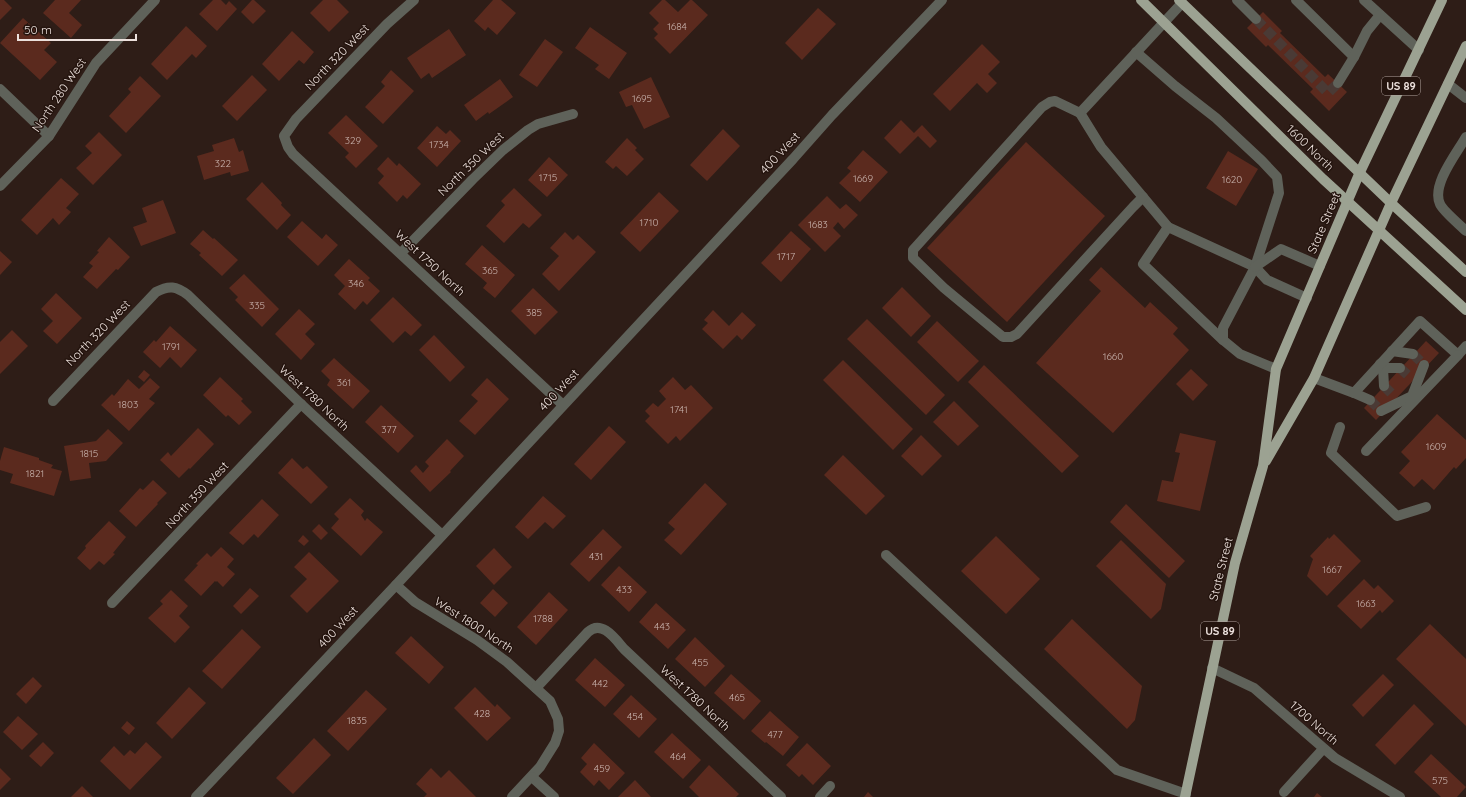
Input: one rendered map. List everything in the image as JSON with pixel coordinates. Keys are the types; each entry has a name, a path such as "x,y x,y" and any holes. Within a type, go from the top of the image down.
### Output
{"main road":[{"name":"1600 North","path":"1141,0 1323,179 1466,310"},
{"name":"State Street","path":"1185,796 1235,563 1263,466 1276,369 1360,172 1442,0"},
{"name":"1600 North","path":"1181,1 1391,203 1466,272"},
{"name":"State Street","path":"1263,466 1314,378 1391,203 1466,46"}],"street":[{"name":"North 280 West","path":"0,186 49,136 96,63 155,0"},
{"name":"North 320 West","path":"284,136 296,119 387,24 414,0"},
{"name":"400 West","path":"196,797 396,585 793,159 832,115 942,0"},
{"path":"1237,0 1256,19"},
{"path":"1296,0 1354,57"},
{"path":"1364,0 1418,50"},
{"path":"1080,113 1181,1"},
{"path":"1338,83 1354,57 1367,31 1380,15"},
{"path":"1136,52 1175,86 1216,118 1277,177 1278,193 1255,267 1223,328 1223,340"},
{"path":"1448,84 1466,98"},
{"path":"0,89 49,136"},
{"path":"1143,197 1017,334 1011,337 1003,337 944,288 913,258 913,250 1042,107 1055,101 1080,113 1101,147 1143,197 1168,227 1255,267 1267,280 1307,298"},
{"name":"North 350 West","path":"401,254 500,152 538,124 573,114"},
{"name":"West 1750 North","path":"284,136 288,147 293,154 563,405"},
{"path":"1465,141 1442,178 1437,194 1440,205 1466,231"},
{"path":"1168,227 1143,264 1223,340 1240,354 1276,369"},
{"path":"1255,267 1281,249 1320,266"},
{"name":"North 320 West","path":"52,401 156,292 166,287"},
{"name":"West 1780 North","path":"166,287 179,289 188,295 301,404 442,535"},
{"path":"1354,393 1382,366 1392,351 1420,321 1458,355"},
{"path":"1366,451 1414,398 1466,346"},
{"path":"1392,351 1413,354"},
{"path":"1414,398 1424,365"},
{"path":"1382,366 1400,368"},
{"path":"1382,366 1384,386"},
{"path":"1314,378 1370,400"},
{"path":"1411,378 1414,398"},
{"path":"1394,396 1414,398"},
{"path":"1381,411 1414,398"},
{"name":"North 350 West","path":"112,603 301,404"},
{"path":"1340,427 1331,453 1397,516 1426,507"},
{"path":"886,555 1117,770 1185,796"},
{"name":"West 1800 North","path":"396,585 415,602 477,640 507,662 550,701 558,719 559,731 551,752 532,777"},
{"name":"West 1780 North","path":"536,688 588,632 595,627 602,628 609,632 624,649 781,797"},
{"name":"1700 North","path":"1212,668 1254,688 1335,758 1400,797"},
{"path":"1284,792 1323,749"},
{"path":"512,797 532,777 554,797"},
{"path":"820,797 830,786"}],"building":[{"path":"0,0 4,0 12,8 0,20"},
{"path":"55,0 81,0 69,13 82,25 71,38 43,13"},
{"path":"213,0 221,0 226,5 229,1 237,9 217,31 199,14"},
{"path":"252,0 254,0 266,11 253,24 241,12"},
{"path":"323,0 337,0 349,12 329,32 310,13"},
{"path":"493,0 501,0 516,13 497,35 488,27 485,31 474,21"},
{"path":"662,0 665,0 678,12 690,0 692,0 708,15 670,54 654,38 658,34 653,29 659,23 649,13"},
{"path":"818,8 836,24 802,60 785,43"},
{"path":"1263,12 1282,31 1280,33 1325,77 1328,74 1347,92 1329,111 1310,92 1313,89 1268,45 1266,47 1247,28"},
{"path":"23,18 51,43 44,50 57,62 40,80 0,43"},
{"path":"186,26 207,46 196,58 192,54 167,80 151,64"},
{"path":"590,27 627,53 609,79 595,69 599,65 575,48"},
{"path":"449,29 466,55 432,78 429,73 421,79 407,58"},
{"path":"292,31 314,52 304,64 299,60 279,81 262,64"},
{"path":"545,39 563,52 537,87 519,75"},
{"path":"982,44 1000,62 988,74 997,83 987,93 977,83 950,111 933,94"},
{"path":"391,70 414,91 383,124 365,107 385,86 381,82"},
{"path":"252,75 267,90 237,121 222,106"},
{"path":"140,76 161,96 126,133 109,116 131,92 128,89"},
{"path":"651,77 670,117 644,129 632,105 626,107 619,92"},
{"path":"500,79 513,97 489,114 488,112 476,121 464,105"},
{"path":"346,115 378,146 356,168 345,157 349,153 328,133"},
{"path":"901,120 914,133 922,125 937,141 930,148 918,136 900,154 884,138"},
{"path":"437,126 446,134 450,130 461,141 437,167 417,148"},
{"path":"723,129 740,146 707,181 690,165"},
{"path":"99,132 122,155 93,185 76,168 92,153 85,146"},
{"path":"234,138 239,152 243,150 249,171 231,176 230,172 204,180 197,156 214,151 212,145"},
{"path":"627,138 637,148 635,150 644,159 627,176 616,166 613,169 605,162"},
{"path":"1026,142 1105,216 1007,322 927,248"},
{"path":"863,150 888,172 860,202 839,183 851,171 847,168"},
{"path":"1228,151 1258,169 1236,206 1206,188"},
{"path":"388,157 397,166 399,163 421,184 407,199 403,195 397,202 378,183 384,176 377,169"},
{"path":"549,157 568,175 547,197 528,180"},
{"path":"61,178 79,194 66,208 71,212 59,225 53,218 37,235 21,220"},
{"path":"262,182 291,215 277,230 246,199"},
{"path":"514,188 542,215 529,228 523,223 504,243 486,226 505,205 501,201"},
{"path":"659,192 679,211 640,252 620,233"},
{"path":"827,196 840,209 846,204 858,215 844,229 838,222 833,228 841,236 825,252 798,225"},
{"path":"163,200 176,233 141,246 133,227 147,222 142,208"},
{"path":"302,221 322,239 326,234 338,245 318,266 287,237"},
{"path":"203,230 238,260 222,276 199,255 201,253 190,244"},
{"path":"791,231 811,249 781,282 761,263"},
{"path":"565,232 573,240 578,235 596,252 559,291 542,274 559,256 550,248"},
{"path":"109,237 130,257 97,289 83,277 93,266 89,263 99,252 97,251"},
{"path":"482,245 515,275 495,298 483,288 487,283 465,264"},
{"path":"0,251 12,262 0,275"},
{"path":"349,259 370,278 368,280 380,291 367,305 363,301 355,310 338,294 345,286 334,275"},
{"path":"1101,267 1145,308 1150,302 1178,328 1173,334 1189,350 1113,433 1036,363 1101,291 1089,280"},
{"path":"244,274 279,309 262,327 235,300 238,297 229,288"},
{"path":"902,287 931,316 911,337 882,308"},
{"path":"533,288 558,312 535,335 511,311"},
{"path":"56,293 82,318 57,344 43,331 53,321 41,309"},
{"path":"393,297 422,325 411,336 405,331 393,343 370,320"},
{"path":"299,309 315,324 305,334 315,344 301,360 275,334"},
{"path":"713,310 729,326 742,312 756,325 742,340 737,335 723,349 702,329 708,323 704,320"},
{"path":"867,319 945,395 926,415 847,339"},
{"path":"937,321 979,361 958,382 917,342"},
{"path":"170,326 197,350 181,368 170,357 160,368 143,352 154,340 156,342"},
{"path":"12,330 28,346 0,374 0,342"},
{"path":"434,335 465,367 450,382 419,350"},
{"path":"1426,341 1439,353 1376,420 1364,408"},
{"path":"334,358 370,391 353,409 327,385 330,380 321,371"},
{"path":"843,360 913,429 893,450 823,380"},
{"path":"984,365 1079,456 1062,473 968,382"},
{"path":"1191,369 1208,385 1193,401 1176,384"},
{"path":"144,370 150,375 144,382 138,377"},
{"path":"220,377 243,399 241,401 252,412 239,425 228,415 226,417 203,395"},
{"path":"673,377 685,390 691,385 713,408 680,441 676,436 668,444 645,421 650,416 645,411 653,403 658,407 666,399 659,391"},
{"path":"150,378 160,387 149,399 155,403 129,431 101,405 112,394 114,396 128,379 139,389"},
{"path":"487,378 509,399 475,435 459,421 478,401 471,395"},
{"path":"954,401 979,426 958,446 933,422"},
{"path":"381,405 414,436 398,453 365,422"},
{"path":"1437,414 1466,440 1466,458 1456,469 1454,467 1434,490 1422,479 1414,487 1399,473 1410,461 1401,452"},
{"path":"609,426 626,442 591,480 574,464"},
{"path":"198,428 214,444 190,469 189,468 179,478 160,460 168,452 171,456"},
{"path":"108,429 123,443 106,461 89,463 91,478 70,481 64,446 96,441"},
{"path":"1180,433 1216,441 1200,511 1157,501 1162,480 1173,482 1180,453 1175,452"},
{"path":"921,435 942,456 922,476 901,456"},
{"path":"447,439 464,456 450,471 451,472 430,492 410,471 416,465 423,473 429,466 425,462"},
{"path":"4,447 39,458 39,460 53,465 51,468 62,471 54,496 10,483 13,474 0,470 0,461"},
{"path":"843,455 885,496 866,515 824,475"},
{"path":"292,458 303,469 307,466 328,487 311,504 278,473"},
{"path":"153,480 167,493 136,527 119,511 140,488 143,490"},
{"path":"705,483 727,504 681,555 664,540 675,529 668,523"},
{"path":"543,496 566,516 553,529 545,522 528,539 515,527"},
{"path":"350,498 364,511 361,515 365,521 367,518 383,532 361,556 331,528 339,519 334,514"},
{"path":"262,499 279,515 258,538 254,534 243,545 229,533"},
{"path":"1126,504 1185,561 1169,578 1110,522"},
{"path":"109,521 126,537 113,553 115,554 104,565 99,561 90,570 77,558 86,548 85,546"},
{"path":"319,524 328,533 321,540 312,531"},
{"path":"603,529 622,547 589,582 570,564"},
{"path":"1334,534 1361,561 1327,596 1307,576 1313,559 1310,556 1328,537 1329,539"},
{"path":"303,535 309,541 304,546 298,541"},
{"path":"996,536 1040,579 1006,614 961,571"},
{"path":"1121,540 1166,584 1161,609 1151,619 1096,566"},
{"path":"221,547 234,559 227,567 235,574 223,587 215,581 201,596 184,580 198,565 196,564 207,553 211,557"},
{"path":"494,548 512,567 494,585 476,566"},
{"path":"309,552 339,581 307,613 290,596 307,579 294,567"},
{"path":"619,566 647,592 629,612 601,585"},
{"path":"1364,579 1374,589 1378,585 1394,601 1382,613 1380,610 1361,629 1337,606"},
{"path":"250,588 259,596 241,614 233,606"},
{"path":"493,589 508,603 495,617 480,603"},
{"path":"171,590 188,606 179,616 190,627 175,643 148,618 163,604 160,601"},
{"path":"549,592 568,610 536,645 517,627"},
{"path":"656,603 686,630 668,649 639,622"},
{"path":"1072,619 1142,686 1135,720 1127,729 1044,649"},
{"path":"1430,624 1466,659 1466,726 1396,659"},
{"path":"242,629 261,647 222,689 202,671"},
{"path":"411,636 444,667 429,684 395,653"},
{"path":"695,637 725,666 705,687 675,659"},
{"path":"595,658 625,685 605,707 575,680"},
{"path":"731,674 761,701 744,720 714,693"},
{"path":"1383,674 1394,685 1363,717 1352,705"},
{"path":"33,677 42,686 26,704 16,694"},
{"path":"189,687 206,703 172,739 156,723"},
{"path":"475,687 495,707 497,704 511,718 487,741 454,708"},
{"path":"366,690 387,709 348,751 327,731"},
{"path":"631,695 657,719 639,738 613,714"},
{"path":"1414,704 1434,724 1395,765 1375,745"},
{"path":"770,711 799,737 783,756 751,731"},
{"path":"18,716 38,734 22,750 3,732"},
{"path":"127,721 135,728 129,735 121,728"},
{"path":"672,733 701,760 683,779 654,752"},
{"path":"314,738 331,755 293,794 276,778"},
{"path":"43,742 54,753 41,767 29,756"},
{"path":"146,742 162,757 130,790 100,761 114,746 124,756 130,750 135,754"},
{"path":"594,743 625,773 609,790 599,780 594,786 580,772 587,764 581,758"},
{"path":"807,743 831,766 813,785 802,774 799,777 786,765"},
{"path":"1431,754 1466,787 1457,797 1441,797 1414,772"},
{"path":"709,765 739,794 736,797 699,797 689,787"},
{"path":"0,768 11,779 0,790"},
{"path":"431,768 441,778 449,770 476,797 424,797 427,794 416,784"},
{"path":"635,780 651,797 618,797"},
{"path":"82,786 93,797 71,797"},
{"path":"868,792 873,797 864,797"},
{"path":"1317,793 1322,797 1314,797"}],"tunnel":[{"path":"1256,19 1328,93 1338,83"},
{"path":"1413,354 1424,365"},
{"path":"1400,368 1411,378"},
{"path":"1384,386 1394,396"},
{"path":"1370,400 1381,411"}]}
